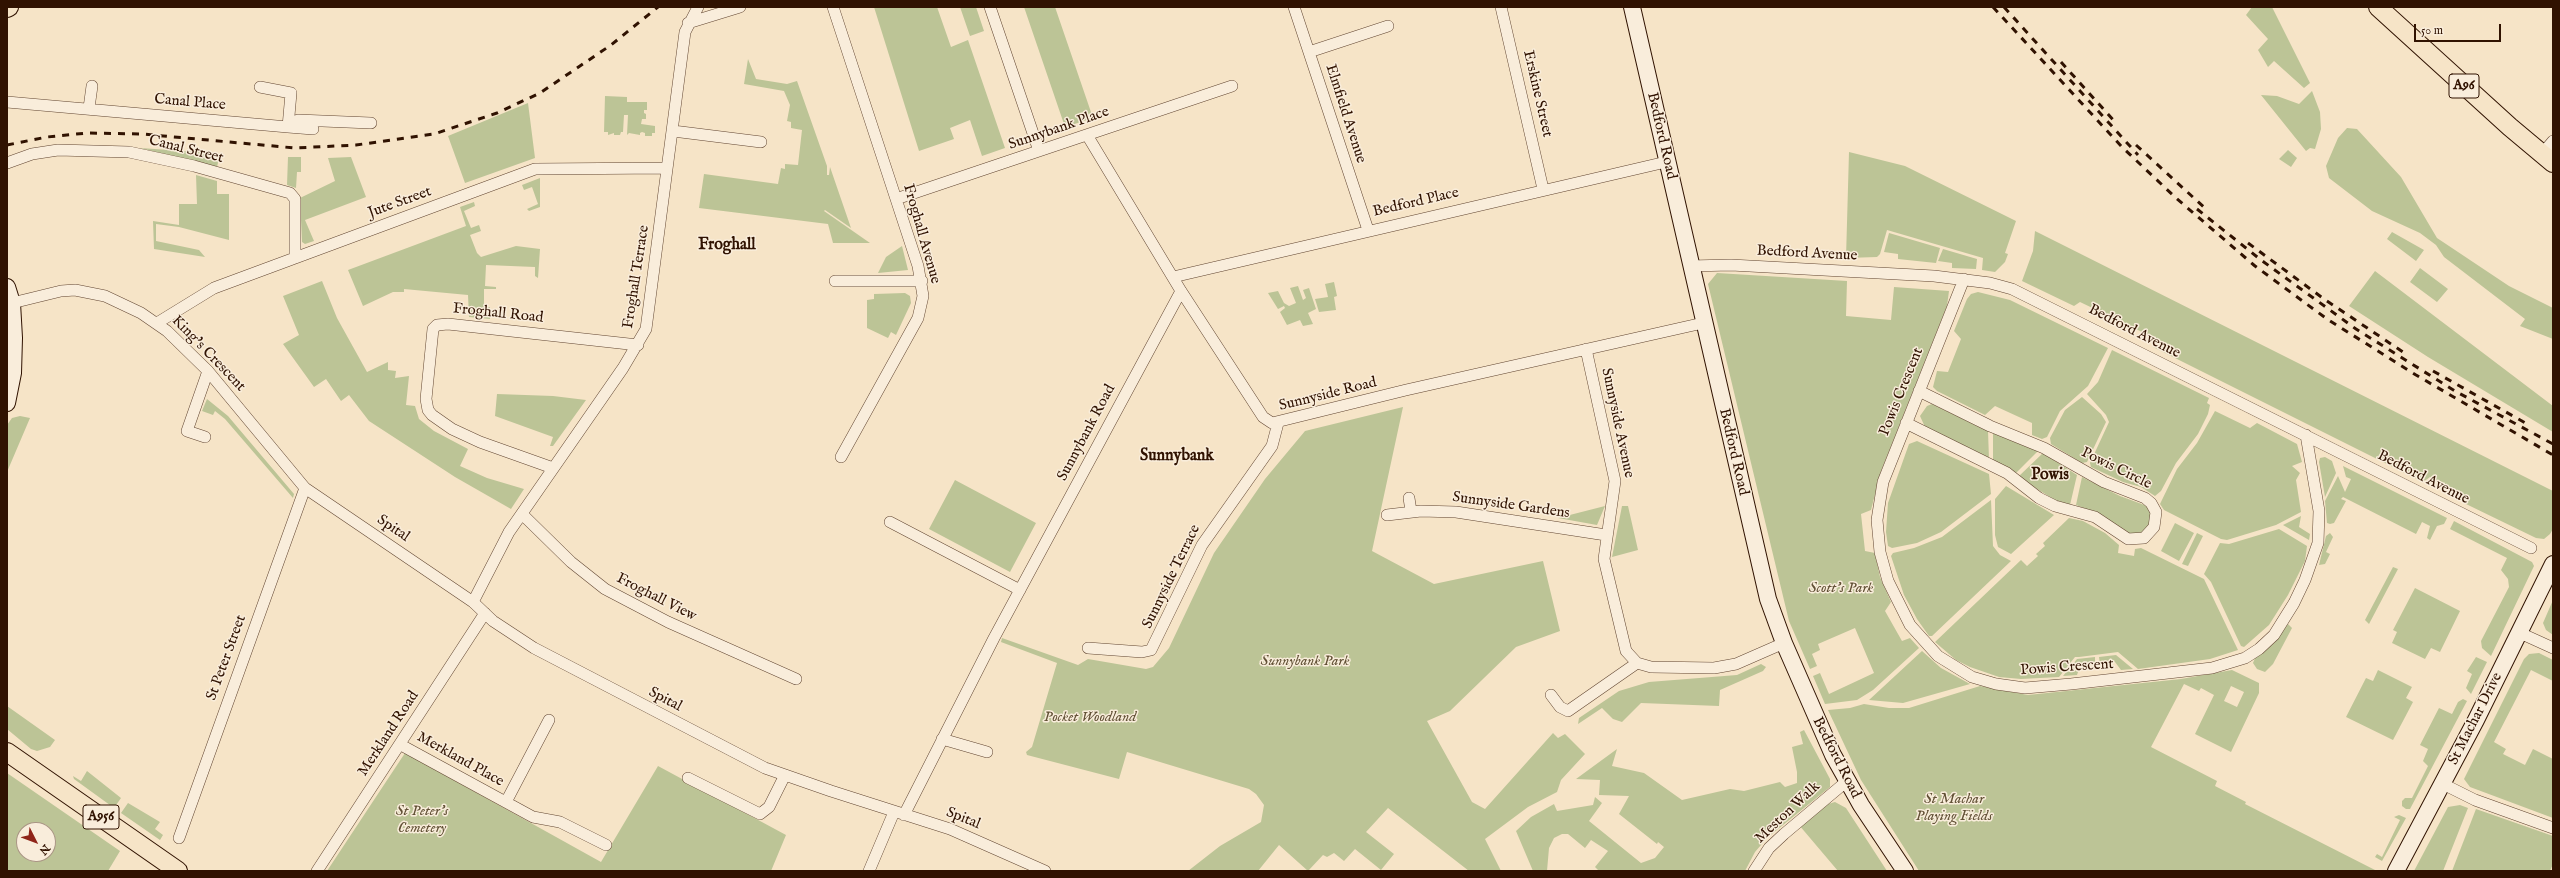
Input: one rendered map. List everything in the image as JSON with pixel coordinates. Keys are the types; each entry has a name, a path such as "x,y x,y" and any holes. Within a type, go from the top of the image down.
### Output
{"main road":[{"name":"A96","path":"2378,7 2440,65 2549,153"},
{"name":"A956","path":"7,752 178,871"}],"street":[{"name":"Froghall Terrace","path":"473,602 502,544 638,345 646,329 688,23 698,7"},
{"path":"688,23 740,7"},
{"name":"Froghall Avenue","path":"833,7 922,281 923,296 918,318 841,457"},
{"path":"990,7 1039,151"},
{"name":"Elmfield Avenue","path":"1294,7 1368,230"},
{"name":"Erskine Street","path":"1501,7 1543,189"},
{"name":"Bedford Road","path":"1632,7 1666,162 1762,575 1784,643 1815,718 1847,782 1875,828 1905,871"},
{"path":"1309,52 1388,26"},
{"path":"89,108 92,86"},
{"name":"Sunnybank Place","path":"896,199 1232,86"},
{"path":"260,87 291,93 288,127"},
{"name":"Canal Place","path":"7,102 89,108 313,129"},
{"name":"Canal Place","path":"288,127 298,120 371,123"},
{"path":"673,131 761,142"},
{"name":"Sunnyside Road","path":"1087,135 1181,290 1267,421 1278,423 1406,390 1703,323"},
{"name":"Canal Street","path":"7,163 32,154 58,150 128,152 182,163 290,193 295,199 295,258"},
{"name":"Bedford Place","path":"1173,277 1543,189 1666,162"},
{"name":"Jute Street","path":"157,323 214,288 535,169 667,168"},
{"name":"Bedford Avenue","path":"1690,266 1739,266 1964,279 2001,285 2020,292 2531,548"},
{"name":"Powis Crescent","path":"1964,279 1883,482 1877,520 1880,552 1893,594 1917,635 1951,666 1985,681 2025,688 2212,668 2245,658 2259,649 2274,634 2294,603 2305,580 2318,544 2319,505 2306,436"},
{"path":"834,281 922,281"},
{"path":"7,287 12,303 14,338 13,373 7,403"},
{"name":"Sunnybank Road","path":"869,871 899,813 942,739 1181,290"},
{"name":"King's Crescent","path":"12,303 60,291 90,292 117,301 157,323 178,341 208,371 305,488"},
{"name":"Froghall Road","path":"553,468 466,436 432,416 428,410 426,399 433,329 437,325 448,324 638,345"},
{"name":"Sunnyside Avenue","path":"1586,349 1615,482 1604,551 1605,571 1626,651 1637,663"},
{"path":"205,437 187,431 208,371"},
{"name":"Powis Circle","path":"1906,423 2008,473 2040,498 2055,506 2095,517 2128,539 2144,538 2154,527 2156,512 2151,503 2145,498 2104,482 2044,448 1990,426 1919,391"},
{"name":"Sunnyside Terrace","path":"1088,648 1142,652 1151,650 1202,545 1272,446 1278,423"},
{"name":"Spital","path":"305,488 473,602 502,628 549,656 727,750 785,776 950,828 1045,871"},
{"name":"St Peter Street","path":"178,838 305,488"},
{"path":"1408,498 1411,511"},
{"name":"Sunnyside Gardens","path":"1387,514 1411,511 1467,513 1606,535"},
{"name":"Froghall View","path":"522,514 571,562 606,589 668,622 796,679"},
{"path":"890,522 1020,590"},
{"name":"St Machar Drive","path":"2396,871 2443,784 2520,633 2553,564"},
{"name":"Merkland Road","path":"317,871 401,745 485,613"},
{"path":"2520,633 2553,648"},
{"path":"1551,694 1560,707 1568,711 1637,663 1657,668 1726,668 1784,643"},
{"name":"Merkland Place","path":"506,802 549,720"},
{"path":"942,739 987,752"},
{"name":"Merkland Place","path":"401,745 539,819 560,822 606,845"},
{"path":"688,778 760,814 766,811 785,776"},
{"name":"Meston Walk","path":"1754,871 1769,848 1847,782"},
{"path":"2443,784 2475,800 2553,828"}],"green space":[{"path":"874,7 937,7 951,47 968,40 1005,148 982,156 970,120 950,128 954,139 919,151"},
{"path":"960,7 976,7 984,31 970,36"},
{"path":"1024,7 1055,7 1093,118 1065,127"},
{"path":"2252,7 2272,7 2310,83 2304,88 2274,61 2268,67 2258,50 2268,39 2246,15"},
{"path":"748,59 756,79 787,84 797,81 827,166 827,175 829,175 830,167 851,228 825,210 824,211 870,243 833,243 828,224 699,208 704,174 778,184 781,168 785,169 785,164 798,165 802,130 791,128 791,122 787,121 790,105 784,91 744,84"},
{"path":"2312,91 2320,112 2321,129 2315,149 2310,148 2306,151 2261,95 2277,96 2299,104"},
{"path":"605,96 627,97 627,102 647,102 647,110 644,110 646,119 642,119 641,124 655,126 655,133 652,133 652,136 645,136 645,133 642,132 640,135 629,133 627,135 628,115 624,115 623,132 621,132 620,135 614,135 614,133 608,135 608,132 604,132"},
{"path":"528,103 535,158 465,183 448,136"},
{"path":"2347,128 2357,129 2401,177 2437,238 2509,286 2553,308 2553,339 2520,326 2525,319 2444,257 2436,245 2420,233 2372,211 2329,178 2326,166 2338,138"},
{"path":"140,148 198,152 220,154 217,167"},
{"path":"2288,150 2297,158 2291,167 2279,159"},
{"path":"1849,152 1905,166 2016,221 2005,253 2008,254 2005,262 1995,272 1982,270 1983,258 1887,230 1880,254 1877,257 1846,258"},
{"path":"288,157 301,157 301,172 297,172 296,188 287,185"},
{"path":"351,157 366,197 305,220 314,241 305,244 302,242 300,198 335,181 328,158"},
{"path":"196,175 217,181 217,194 229,194 229,240 179,227 156,224 156,241 199,250 205,257 154,249 153,221 179,225 179,204 197,204"},
{"path":"540,178 540,207 529,211 527,209 538,204 532,187 524,190 522,185"},
{"path":"474,202 475,206 464,211 471,228 479,225 481,231 470,235 477,253 481,257 516,246 540,249 538,278 535,276 535,267 486,265 485,286 496,287 496,289 484,289 484,307 490,307 490,319 469,317 468,295 404,289 404,292 393,292 363,306 348,270 466,226 460,207"},
{"path":"2035,231 2553,491 2553,529 2544,539 2536,538 2466,504 2465,495 2430,477 2423,482 2153,347 2152,337 2134,328 2080,302 2074,306 2022,281 2033,251"},
{"path":"2392,232 2424,250 2416,261 2387,239"},
{"path":"1889,233 1940,248 1936,263 1898,259 1898,254 1884,252"},
{"path":"902,246 908,270 878,273 886,257"},
{"path":"1943,249 1977,259 1976,269 1952,268 1952,263 1938,261"},
{"path":"2420,268 2448,289 2437,302 2410,282"},
{"path":"2375,271 2553,406 2553,432 2428,357 2349,306"},
{"name":"Scott's Park","path":"1717,273 1847,281 1846,316 1891,320 1894,287 1949,291 1947,306 1881,471 1871,510 1861,514 1865,551 1875,553 1880,577 1891,602 1885,611 1902,641 1910,638 1919,648 1873,690 1857,700 1825,704 1813,676 1820,673 1829,694 1874,673 1855,628 1818,644 1820,650 1812,654 1817,666 1810,669 1789,621 1708,284"},
{"path":"322,281 337,318 367,372 388,362 388,370 396,371 395,378 409,376 406,405 415,406 419,419 434,431 468,449 460,466 487,478 524,489 511,509 455,477 369,421 349,395 341,401 326,379 314,387 283,344 299,335 283,296"},
{"path":"1334,282 1337,296 1334,297 1336,310 1319,312 1315,299 1328,297 1325,284"},
{"path":"1298,286 1303,300 1306,298 1303,290 1309,288 1316,309 1308,313 1313,324 1303,326 1300,320 1287,325 1280,312 1285,308 1284,306 1278,309 1268,293 1278,291 1284,303 1289,306 1296,303 1290,288"},
{"path":"1978,292 2010,300 2108,348 2088,386 2060,411 2047,437 2042,439 2032,435 2032,423 1995,406 1985,415 1937,391 1933,387 1937,371 1948,372 1961,339 1954,331 1967,299 1971,294"},
{"path":"905,293 910,296 911,303 896,335 891,332 888,338 867,328 867,300 874,299 874,294"},
{"path":"2112,350 2209,398 2207,403 2210,405 2208,414 2198,434 2176,463 2161,491 2155,496 2141,487 2123,482 2091,467 2090,463 2109,422 2106,415 2087,394 2098,382"},
{"path":"497,394 553,396 586,400 553,446 550,446 553,437 495,416"},
{"path":"2082,397 2101,414 2106,422 2087,462 2082,463 2051,444 2050,438 2065,410"},
{"path":"207,399 228,416 294,494 293,498 225,419 215,411 213,415 202,411"},
{"path":"1932,404 1988,431 1989,459 1925,427 1920,416 1927,406"},
{"name":"Sunnybank Park","path":"1403,407 1372,551 1434,584 1543,561 1560,631 1516,647 1450,711 1427,721 1472,802 1485,809 1553,733 1558,738 1565,734 1585,754 1561,780 1557,792 1528,807 1485,839 1501,871 1469,871 1388,808 1366,832 1394,854 1381,870 1355,849 1344,861 1334,853 1327,857 1323,855 1308,871 1279,845 1258,871 1188,871 1220,846 1261,822 1264,805 1256,794 1249,789 1127,752 1119,779 1027,755 1026,752 1032,747 1057,663 1001,642 1002,638 1078,665 1088,659 1146,669 1153,667 1169,648 1214,553 1265,479 1305,431"},
{"path":"2215,411 2250,428 2257,423 2297,444 2302,462 2292,466 2300,473 2296,480 2301,512 2276,525 2227,540 2221,539 2164,510 2160,504 2177,469 2197,443"},
{"path":"20,416 30,418 7,472 7,425 12,418"},
{"path":"1993,433 2038,451 2015,474 1993,460"},
{"path":"1917,441 1989,474 1991,494 1941,532 1917,543 1892,548 1888,546 1886,532 1888,503 1909,444"},
{"path":"2043,453 2077,475 2070,505 2058,502 2018,477"},
{"path":"2325,457 2332,461 2336,473 2325,497 2319,462 2320,458"},
{"path":"2343,466 2447,518 2444,524 2437,526 2430,540 2427,538 2430,526 2422,522 2416,534 2343,497 2341,499 2346,501 2334,523 2327,523 2325,501 2338,476 2345,492 2351,479 2346,477"},
{"path":"2082,477 2120,496 2147,506 2152,515 2149,525 2140,534 2134,536 2123,532 2104,516 2076,505"},
{"path":"955,480 1036,523 1010,572 929,529"},
{"path":"2006,486 2054,515 2011,554 1998,547 1995,535 1995,499"},
{"path":"1991,500 1993,546 2000,555 2011,561 1932,636 1929,636 1917,619 1904,595 1891,556 1893,553 1914,548 1942,537"},
{"path":"1605,506 1597,525 1558,518"},
{"path":"1622,506 1628,506 1638,550 1612,557"},
{"path":"2301,516 2299,527 2310,534 2309,540 2283,525"},
{"path":"2069,518 2083,521 2105,533 2119,545 2118,553 2134,556 2135,549 2141,548 2204,579 2238,650 2210,659 2138,669 2118,652 2075,657 2059,677 2021,679 1999,677 1970,667 1956,660 1935,642 2021,560 2027,566 2038,556 2036,554 2045,546 2043,543"},
{"path":"2454,521 2532,562 2534,566 2491,656 2482,648 2481,641 2509,587 2508,579 2501,570 2507,558 2450,529"},
{"path":"2175,523 2194,533 2179,561 2161,551"},
{"path":"2279,529 2307,546 2305,561 2288,595 2269,625 2244,647 2241,646 2211,582 2204,574 2220,543 2229,544"},
{"path":"2197,533 2203,536 2188,566 2182,564"},
{"path":"2330,533 2333,537 2326,552 2330,554 2325,564 2319,565 2326,536"},
{"path":"2393,567 2398,569 2369,624 2365,620"},
{"path":"2415,588 2460,611 2440,652 2431,648 2425,659 2392,643 2397,632 2393,630"},
{"path":"2553,600 2553,635 2546,630 2543,623"},
{"path":"2288,624 2292,628 2273,664 2265,672 2257,669 2253,663 2255,658 2274,643"},
{"path":"1922,651 1941,668 1970,684 1903,703 1869,700"},
{"path":"2539,653 2553,660 2553,681 2531,670 2494,742 2506,749 2503,754 2525,765 2533,749 2553,759 2553,818 2470,787 2464,779 2524,659 2529,654"},
{"path":"2116,655 2133,669 2121,670 2115,662 2100,664 2099,657"},
{"path":"2095,657 2095,664 2080,666 2077,675 2063,676 2077,659"},
{"path":"2476,657 2487,662 2471,694 2466,688 2472,674 2467,671"},
{"path":"1761,664 1766,667 1763,671 1720,690 1719,706 1641,703 1622,722 1613,719 1602,708 1578,724 1579,718 1619,691 1649,682 1737,675"},
{"name":"St Machar Playing Fields","path":"2232,670 2259,683 2259,693 2231,752 2195,734 2214,695 2201,688 2199,691 2184,684 2151,747 2217,781 2215,786 2246,802 2245,804 2377,871 1919,871 1861,780 1828,710 1850,708 1864,704 1889,708 1909,708 1980,686 2028,695 2181,679","holes":["2231,686 2244,692 2237,707 2224,701"]},
{"path":"2378,670 2412,687 2406,698 2413,702 2393,740 2346,717 2366,678 2373,681"},
{"path":"2463,699 2467,701 2410,809 2406,809 2402,806 2402,801 2405,798 2412,798 2428,766 2423,761 2428,749 2420,745 2439,708 2452,714 2458,702"},
{"path":"7,706 55,740 50,747 37,751 31,749 7,729"},
{"path":"1804,730 1830,779 1830,787 1767,838 1755,852 1745,871 1599,871 1595,867 1608,851 1591,840 1585,848 1568,834 1562,834 1554,838 1549,848 1547,871 1533,871 1516,831 1531,817 1554,804 1557,811 1593,805 1595,797 1602,803 1589,821 1641,863 1655,858 1664,847 1658,842 1657,844 1619,814 1629,796 1599,795 1600,780 1576,779 1617,749 1612,766 1644,773 1682,800 1730,789 1744,791 1780,782 1785,787 1797,783 1797,772 1792,747 1803,744 1800,732"},
{"name":"St Peter's Cemetery","path":"405,753 601,862 658,766 786,835 771,871 327,871"},
{"path":"87,771 121,798 114,808 74,779 73,776 81,781"},
{"path":"7,773 120,851 108,871 7,871"},
{"path":"1835,802 1846,808 1887,871 1838,871 1799,825 1828,804"},
{"path":"128,803 160,822 155,829 163,835 160,840 121,813"},
{"path":"2460,805 2468,808 2443,871 2414,871 2448,807"},
{"path":"2476,809 2553,836 2553,864 2550,871 2452,871"},
{"path":"2399,815 2406,818 2382,861 2375,857 2377,854 2382,857 2400,820 2394,817"}],"railway":[{"path":"7,145 47,137 87,133 142,134 295,148 356,145 434,134 497,113 540,93 611,45 658,7"},
{"path":"1993,7 2122,147 2176,198 2255,266 2327,319 2416,375 2553,455"},
{"path":"2004,7 2138,155"},
{"path":"2061,62 2116,123"},
{"path":"2136,145 2207,210"},
{"path":"2197,209 2261,260 2356,329 2455,391 2553,444"},
{"path":"2248,243 2324,299 2406,354"},
{"path":"2433,371 2529,425"}],"district":[{"name":"Froghall","path":"727,246"},
{"name":"Sunnybank","path":"1177,457"},
{"name":"Powis","path":"2050,476"}],"park label":[{"name":"Pocket Woodland","path":"1090,718"}]}
